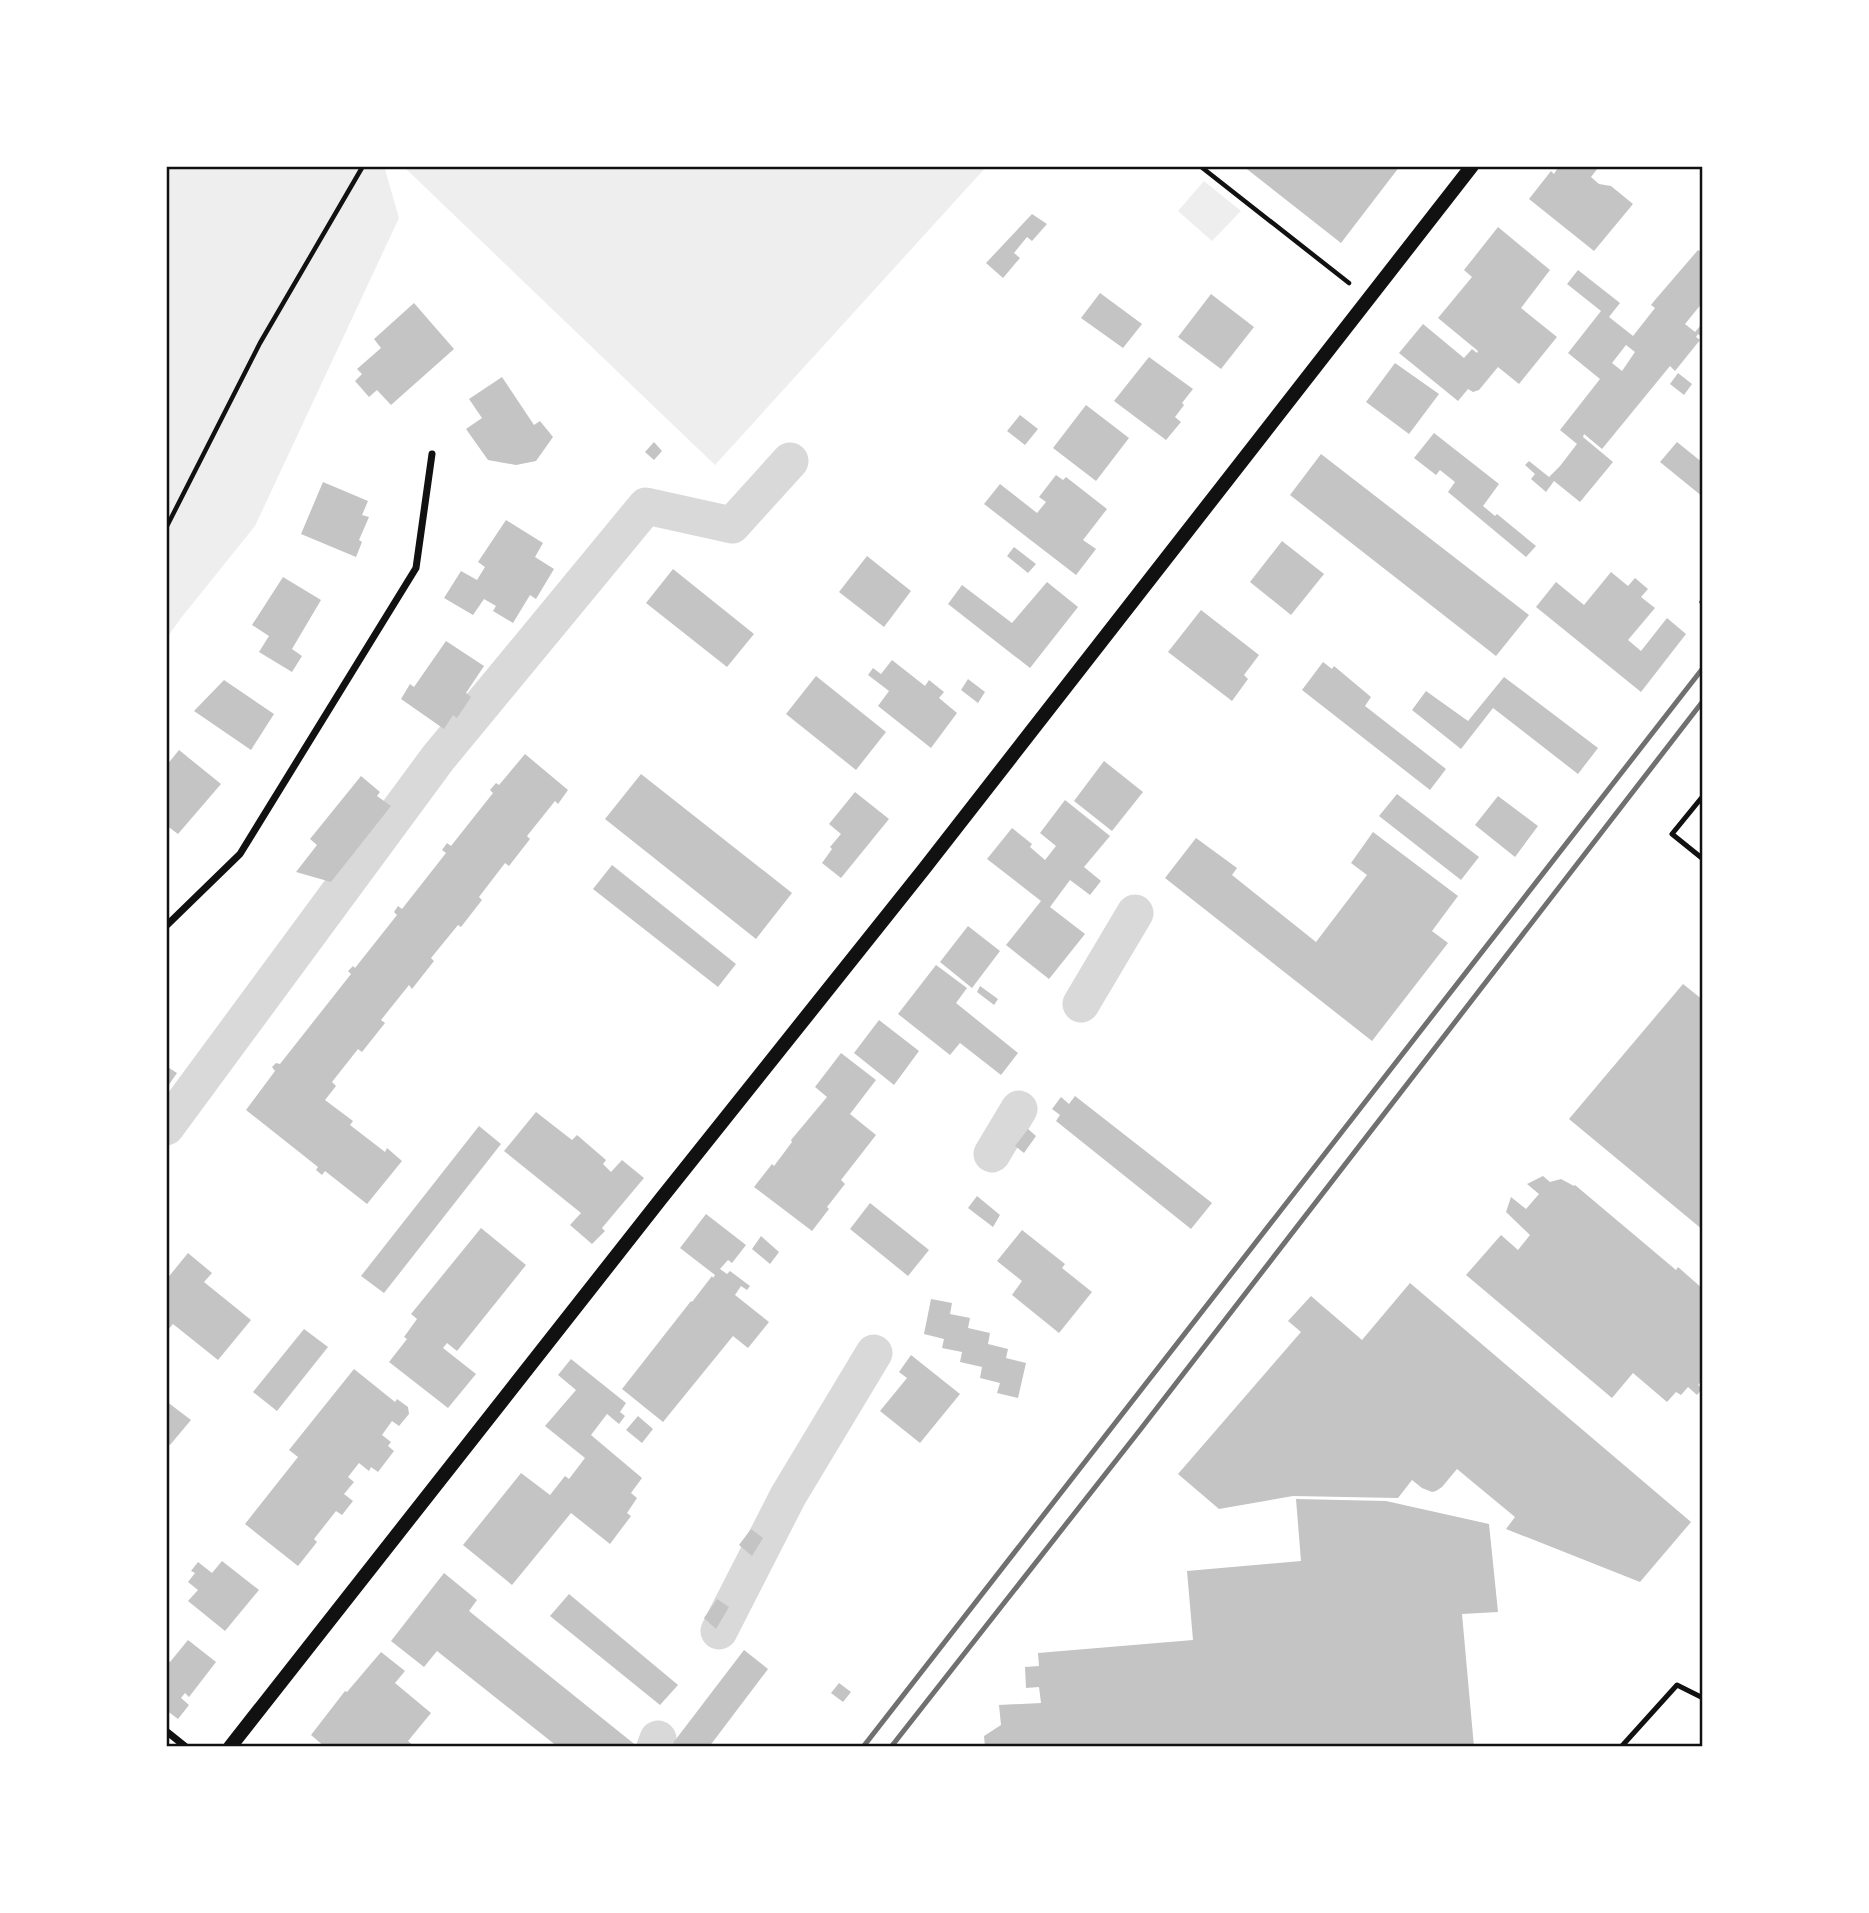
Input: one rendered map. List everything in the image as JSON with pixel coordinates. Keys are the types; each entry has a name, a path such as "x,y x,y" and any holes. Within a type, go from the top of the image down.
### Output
{"main road":[{"path":"230,1747 924,869 1472,166"}],"street":[{"path":"166,926 240,854 416,568 432,454"},
{"path":"166,1731 186,1747"}],"lane":[{"path":"1703,796 1672,834 1703,859"},
{"path":"1621,1747 1677,1685 1703,1698"}],"path":[{"path":"166,528 260,342 363,166"},
{"path":"1200,166 1349,283"}],"shaded area":[{"path":"166,166 384,166 399,218 255,526 166,639"},
{"path":"403,166 987,166 715,465"},
{"path":"1204,181 1241,211 1212,241 1178,211"}],"building":[{"path":"1243,166 1400,166 1341,243"},
{"path":"1559,166 1596,166 1598,168 1591,177 1599,184 1611,186 1633,204 1594,251 1529,199 1551,171 1554,174"},
{"path":"1032,214 1047,224 1032,241 1027,237 1014,253 1020,258 1003,278 986,263"},
{"path":"1498,227 1550,270 1521,308 1557,337 1519,384 1498,367 1479,390 1473,392 1468,389 1458,401 1399,353 1423,324 1464,358 1472,349 1477,353 1478,351 1438,318 1472,277 1464,270"},
{"path":"1703,249 1703,302 1685,324 1695,332 1703,326 1703,338 1698,334 1696,337 1700,340 1675,371 1670,366 1602,449 1584,434 1583,437 1613,462 1580,502 1554,481 1546,492 1531,479 1535,474 1525,465 1529,461 1549,477 1560,466 1577,444 1560,430 1600,379 1568,353 1601,311 1567,284 1578,270 1620,303 1609,317 1633,336 1655,308 1651,305 1655,300 1698,250 1701,252","holes":["1626,345 1635,352 1622,371 1612,363"]},
{"path":"1100,293 1142,324 1123,348 1081,318"},
{"path":"1211,294 1254,327 1221,369 1178,337"},
{"path":"414,303 454,349 391,405 377,390 369,397 355,381 362,374 357,369 381,348 374,339"},
{"path":"1149,357 1193,389 1175,417 1181,422 1166,440 1114,401"},
{"path":"1395,363 1439,394 1409,434 1366,402"},
{"path":"1678,373 1692,384 1684,395 1670,384"},
{"path":"502,377 534,425 540,421 553,437 536,461 516,465 488,460 466,429 482,418 469,399"},
{"path":"1086,405 1129,438 1096,481 1053,448"},
{"path":"1020,415 1038,429 1025,445 1007,431"},
{"path":"1434,433 1499,484 1483,506 1536,546 1526,557 1448,492 1455,482 1440,470 1436,475 1414,458"},
{"path":"654,442 662,451 654,460 645,452"},
{"path":"1677,442 1703,463 1703,497 1660,462"},
{"path":"1321,454 1529,615 1496,656 1290,495"},
{"path":"1056,475 1063,480 1066,477 1107,509 1083,540 1096,549 1076,575 984,504 1000,484 1037,513 1046,502 1039,497"},
{"path":"323,482 368,501 362,515 369,517 359,540 362,542 356,557 301,534"},
{"path":"506,520 543,543 535,557 554,569 536,599 530,595 513,623 493,611 496,606 484,599 473,615 444,598 461,571 477,580 485,567 478,562"},
{"path":"1282,541 1324,574 1291,615 1250,582"},
{"path":"1014,547 1036,564 1028,573 1007,556"},
{"path":"867,556 911,591 884,627 839,592"},
{"path":"673,569 754,634 727,667 646,603"},
{"path":"1611,572 1628,586 1635,578 1648,589 1641,597 1655,608 1628,640 1641,651 1667,618 1686,634 1641,692 1536,607 1556,582 1584,605"},
{"path":"283,577 321,600 292,649 302,656 292,672 259,652 269,636 252,625"},
{"path":"1047,582 1078,607 1030,668 948,604 962,585 1012,623"},
{"path":"1201,610 1259,655 1244,675 1248,679 1232,701 1168,652"},
{"path":"446,641 484,666 466,693 471,697 457,718 453,715 444,729 401,699 410,684 414,687"},
{"path":"892,660 925,686 929,680 944,692 939,698 957,713 931,748 878,706 889,691 868,675 873,668 881,674"},
{"path":"1323,662 1332,669 1334,666 1371,697 1365,706 1446,769 1430,790 1302,690"},
{"path":"816,676 886,732 856,770 786,714"},
{"path":"1504,677 1598,748 1578,774 1493,708 1461,749 1412,710 1426,691 1468,721"},
{"path":"968,679 985,692 978,703 961,690"},
{"path":"224,680 274,714 251,750 194,711"},
{"path":"179,750 221,784 178,834 166,825 166,766"},
{"path":"525,754 568,790 558,804 555,801 527,836 530,839 509,866 505,863 479,897 482,900 431,958 434,961 412,989 409,985 381,1020 385,1023 362,1052 358,1049 332,1082 336,1086 325,1100 353,1121 350,1125 385,1152 387,1148 402,1161 367,1204 325,1171 322,1175 316,1170 318,1167 246,1110 275,1071 272,1067 276,1063 280,1064 351,974 348,971 353,966 355,968 397,915 394,912 398,906 402,909 446,853 442,850 447,843 451,846 493,793 490,790 496,783 499,785"},
{"path":"1104,761 1143,792 1112,831 1074,801"},
{"path":"641,774 792,893 756,939 605,819"},
{"path":"361,776 380,792 377,796 391,806 331,882 296,872 317,845 310,839"},
{"path":"855,792 889,819 841,878 822,863 841,834 829,824"},
{"path":"1397,794 1479,857 1461,880 1379,816"},
{"path":"1498,796 1538,826 1515,857 1475,825"},
{"path":"1065,800 1110,836 1084,867 1101,881 1090,895 1070,880 1050,907 1085,934 1049,979 1006,945 1041,901 987,859 1012,828 1032,844 1030,847 1045,860 1056,846 1040,833"},
{"path":"1373,832 1458,896 1432,931 1448,943 1372,1041 1165,878 1196,838 1237,868 1232,875 1316,942 1367,875 1351,863"},
{"path":"612,865 736,964 718,987 593,889"},
{"path":"968,926 1000,951 972,988 940,962"},
{"path":"936,965 967,988 956,1003 1018,1053 1001,1075 960,1043 950,1055 898,1014"},
{"path":"1683,984 1703,1000 1703,1230 1569,1119"},
{"path":"980,986 998,999 994,1005 977,992"},
{"path":"879,1020 919,1051 894,1085 854,1053"},
{"path":"841,1053 876,1080 850,1114 876,1135 841,1180 845,1184 812,1231 754,1187 772,1164 774,1166 791,1140 827,1097 815,1087"},
{"path":"166,1066 177,1073 166,1089"},
{"path":"1075,1096 1212,1203 1191,1229 1056,1121 1060,1115 1052,1109 1061,1097 1069,1104"},
{"path":"536,1112 572,1140 577,1135 606,1160 603,1164 611,1172 622,1160 644,1178 602,1228 605,1231 592,1244 570,1225 581,1213 504,1151"},
{"path":"479,1126 501,1144 384,1293 361,1276"},
{"path":"1028,1129 1036,1136 1024,1153 1015,1146"},
{"path":"1543,1176 1550,1182 1561,1179 1575,1185 1676,1270 1678,1267 1703,1289 1703,1379 1698,1385 1702,1389 1697,1395 1688,1387 1681,1395 1676,1392 1667,1402 1633,1373 1612,1398 1466,1275 1501,1235 1518,1250 1530,1235 1506,1212 1511,1197 1526,1209 1539,1194 1527,1184"},
{"path":"977,1196 1000,1215 993,1227 968,1208"},
{"path":"870,1203 929,1250 908,1276 850,1229"},
{"path":"706,1214 746,1245 732,1263 728,1260 720,1269 727,1274 730,1271 750,1286 747,1290 741,1286 735,1295 769,1322 748,1348 733,1336 663,1422 622,1389 691,1301 715,1275 680,1248"},
{"path":"481,1228 526,1265 457,1351 447,1343 443,1348 476,1374 448,1408 389,1362 407,1339 404,1337 417,1319 411,1314"},
{"path":"1022,1230 1065,1264 1062,1268 1092,1292 1059,1333 1012,1295 1022,1281 997,1261"},
{"path":"761,1236 779,1252 770,1264 752,1249"},
{"path":"188,1253 212,1273 204,1282 251,1320 218,1360 173,1324 166,1332 166,1280"},
{"path":"1410,1283 1691,1522 1640,1582 1506,1529 1515,1517 1457,1469 1436,1491 1422,1488 1412,1480 1398,1498 1293,1496 1219,1509 1178,1474 1301,1332 1288,1321 1311,1296 1362,1340"},
{"path":"931,1299 952,1303 950,1314 970,1318 968,1328 990,1333 988,1344 1008,1349 1006,1358 1026,1363 1018,1398 997,1393 1000,1383 980,1378 982,1367 960,1362 962,1352 942,1348 944,1339 924,1334"},
{"path":"304,1329 328,1347 277,1411 253,1392"},
{"path":"911,1355 960,1394 920,1443 880,1411 907,1378 899,1372"},
{"path":"571,1359 626,1403 620,1412 625,1416 619,1424 607,1414 591,1435 642,1478 631,1493 637,1498 627,1513 631,1516 610,1544 571,1513 512,1585 463,1545 521,1473 550,1495 565,1476 569,1479 585,1458 545,1426 576,1390 558,1375"},
{"path":"354,1369 395,1402 397,1399 408,1407 409,1414 399,1426 392,1421 382,1435 391,1442 388,1446 394,1451 378,1472 371,1467 369,1471 359,1463 348,1477 354,1482 344,1494 353,1501 342,1515 336,1511 314,1539 317,1542 298,1566 245,1524 298,1457 289,1450"},
{"path":"166,1401 191,1420 170,1445 166,1442"},
{"path":"638,1416 653,1429 642,1443 626,1430"},
{"path":"1296,1499 1386,1501 1489,1524 1498,1612 1462,1614 1474,1747 985,1747 984,1736 1001,1725 999,1705 1041,1703 1039,1687 1026,1688 1025,1667 1039,1666 1038,1653 1193,1640 1187,1571 1301,1561"},
{"path":"751,1529 763,1538 752,1556 739,1545"},
{"path":"222,1561 259,1590 225,1631 188,1601 198,1590 188,1582 195,1573 191,1571 198,1562 212,1573"},
{"path":"444,1573 477,1600 469,1611 638,1747 558,1747 437,1651 424,1667 391,1641"},
{"path":"569,1594 678,1685 660,1705 550,1616"},
{"path":"717,1599 729,1607 716,1629 704,1618"},
{"path":"188,1640 216,1662 189,1697 185,1693 181,1698 189,1705 178,1719 166,1710 166,1692 169,1689 166,1687 166,1659 170,1662"},
{"path":"744,1650 768,1669 709,1747 677,1747 673,1743"},
{"path":"381,1652 405,1671 395,1683 431,1713 408,1741 415,1747 325,1747 311,1735 345,1691 347,1692"},
{"path":"839,1683 851,1692 843,1702 831,1693"}],"waterway":[{"path":"166,1127 438,758 646,506 732,525 790,461"},
{"path":"1081,1004 1135,913"},
{"path":"992,1154 1019,1109"},
{"path":"719,1631 788,1496 874,1353"},
{"path":"655,1747 658,1739"}],"railway":[{"path":"863,1747 1703,668"},
{"path":"891,1747 1140,1430 1703,701"}]}
